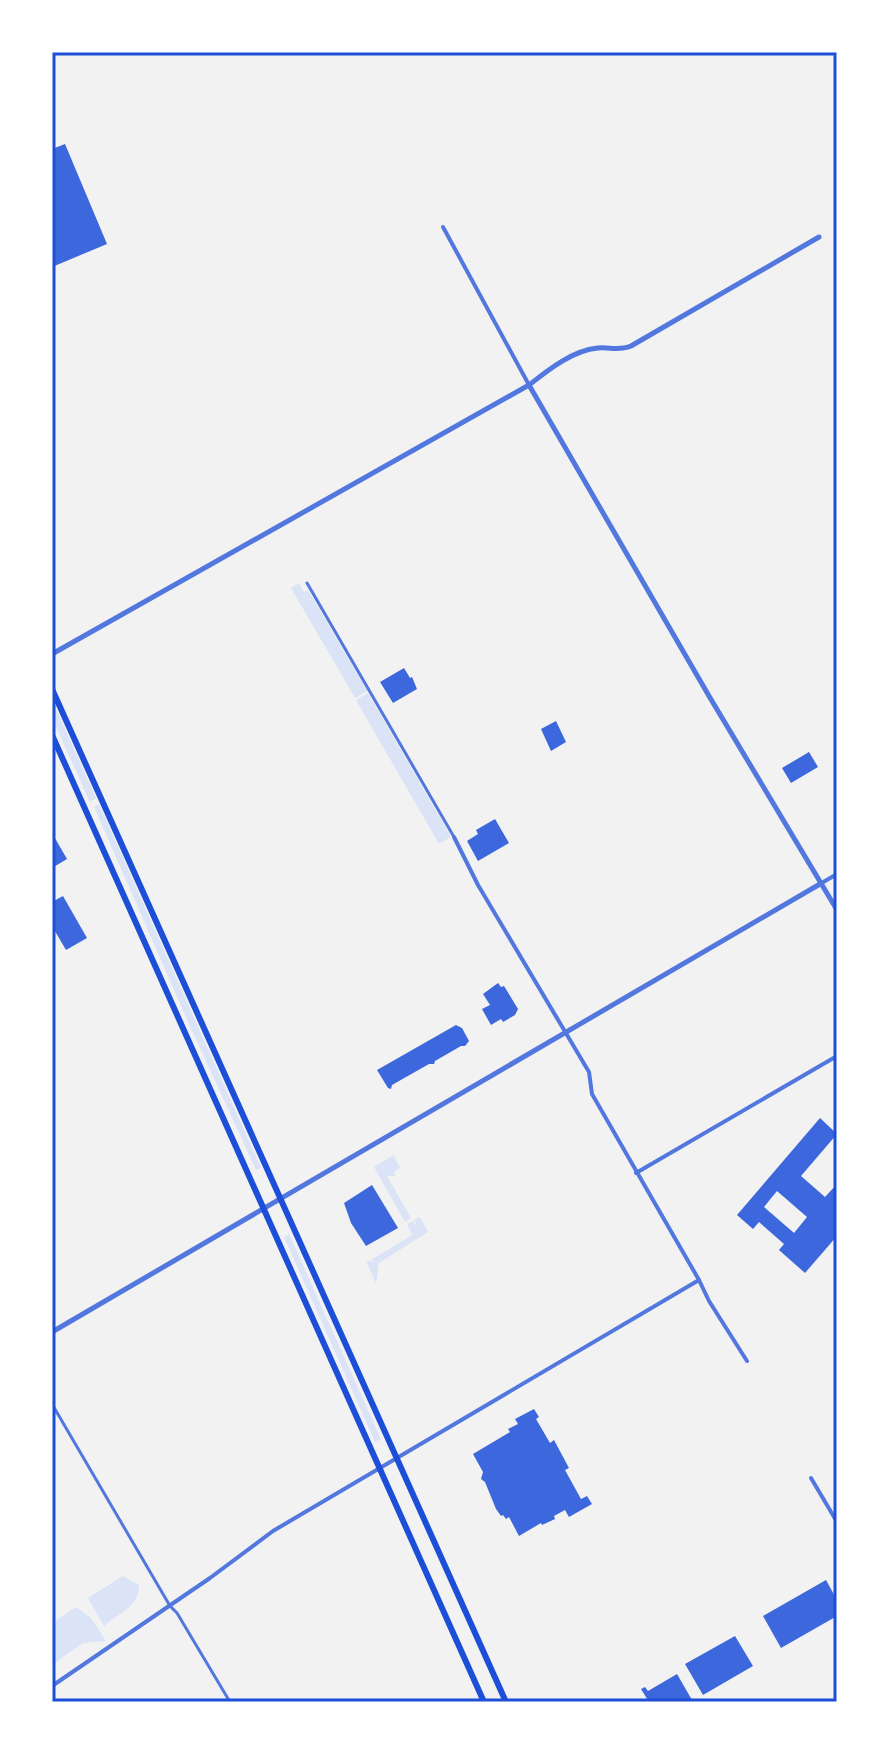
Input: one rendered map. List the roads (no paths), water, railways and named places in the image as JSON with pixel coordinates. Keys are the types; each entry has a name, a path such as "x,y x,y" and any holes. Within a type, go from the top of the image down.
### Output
{"main road":[{"path":"52,689 506,1702"},
{"path":"52,735 484,1702"}],"street":[{"path":"443,227 529,385 837,910"},
{"path":"52,654 529,385 550,369 585,351 631,346 819,237"},
{"path":"307,583 454,837 478,885 567,1033 589,1072 592,1094 709,1301 747,1361"},
{"path":"52,1332 837,874"},
{"path":"636,1173 837,1056"},
{"path":"52,1686 273,1531 699,1280"},
{"path":"52,1404 230,1702"},
{"path":"811,1478 837,1522"}]}
